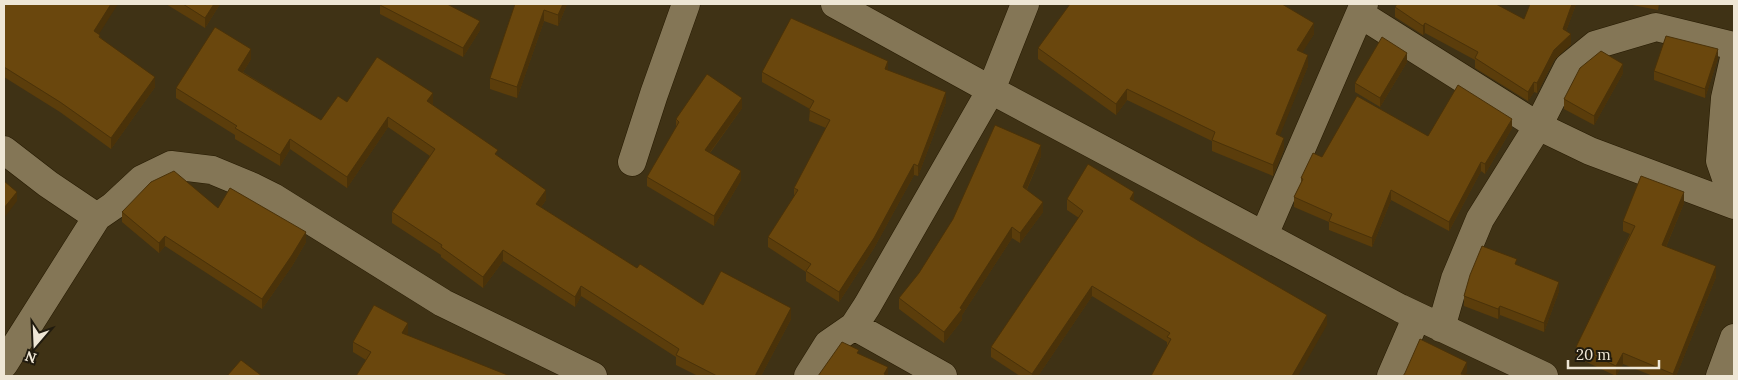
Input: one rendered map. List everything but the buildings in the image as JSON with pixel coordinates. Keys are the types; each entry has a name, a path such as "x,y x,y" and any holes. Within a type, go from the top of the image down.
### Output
{"street":[{"path":"632,162 686,4"},
{"path":"835,4 991,90 1429,322 1544,376"},
{"path":"808,376 828,344 854,326 867,306 991,90 1025,4"},
{"path":"1264,235 1362,9 1538,126 1590,151 1734,204"},
{"path":"1391,376 1429,322 1455,279 1480,219 1538,126 1568,67 1595,44 1656,27 1734,46"},
{"path":"1734,58 1725,98 1720,161 1728,184 1734,189"},
{"path":"4,150 48,184 97,217"},
{"path":"4,364 97,217 113,206 142,179 171,165 212,170 252,187 444,303 593,376"},
{"path":"854,326 943,376"},
{"path":"1720,376 1734,338"}]}
